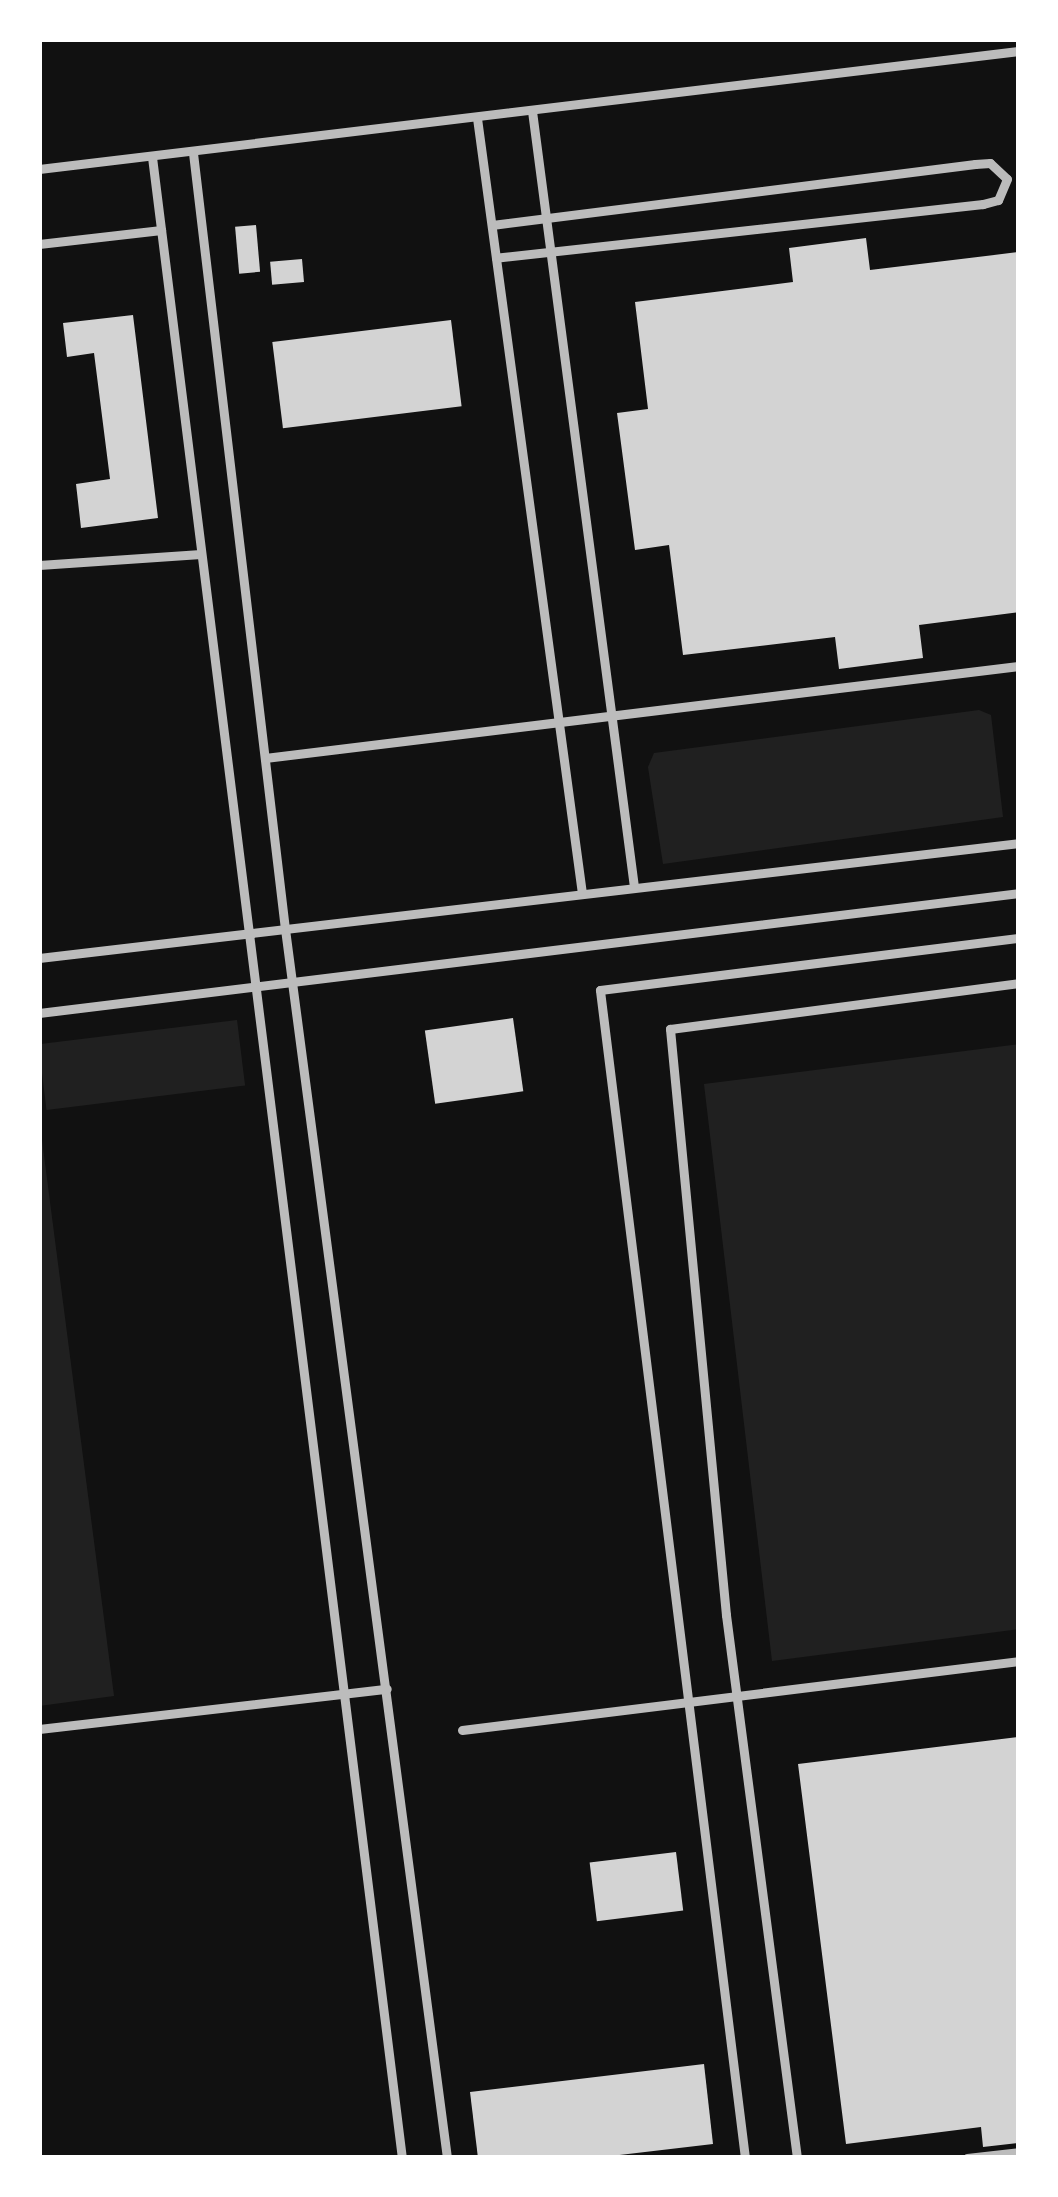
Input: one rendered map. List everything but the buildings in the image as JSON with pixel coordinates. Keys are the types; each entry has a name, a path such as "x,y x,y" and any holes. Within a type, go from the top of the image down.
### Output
{"lane":[{"path":"39,170 1019,51"},
{"path":"532,111 634,887"},
{"path":"477,118 582,894"},
{"path":"193,153 285,929 447,2158"},
{"path":"152,157 402,2158"},
{"path":"492,225 975,164 990,164 1007,179 998,200 983,204 496,257"},
{"path":"39,244 161,230"},
{"path":"39,565 201,554"},
{"path":"265,758 1018,670"},
{"path":"39,958 1019,843"},
{"path":"39,1013 1019,893"},
{"path":"746,2158 600,990 1019,938"},
{"path":"797,2158 736,1697 670,1028 1019,983"},
{"path":"462,1730 1019,1661"},
{"path":"39,1729 387,1689"},
{"path":"968,2158 1019,2152"}],"shaded area":[{"path":"979,710 991,715 1003,817 663,864 648,767 654,753"},
{"path":"237,1020 245,1086 47,1110 39,1044"},
{"path":"1019,1044 1019,1629 772,1661 704,1084"},
{"path":"39,1117 114,1696 39,1706"}]}
